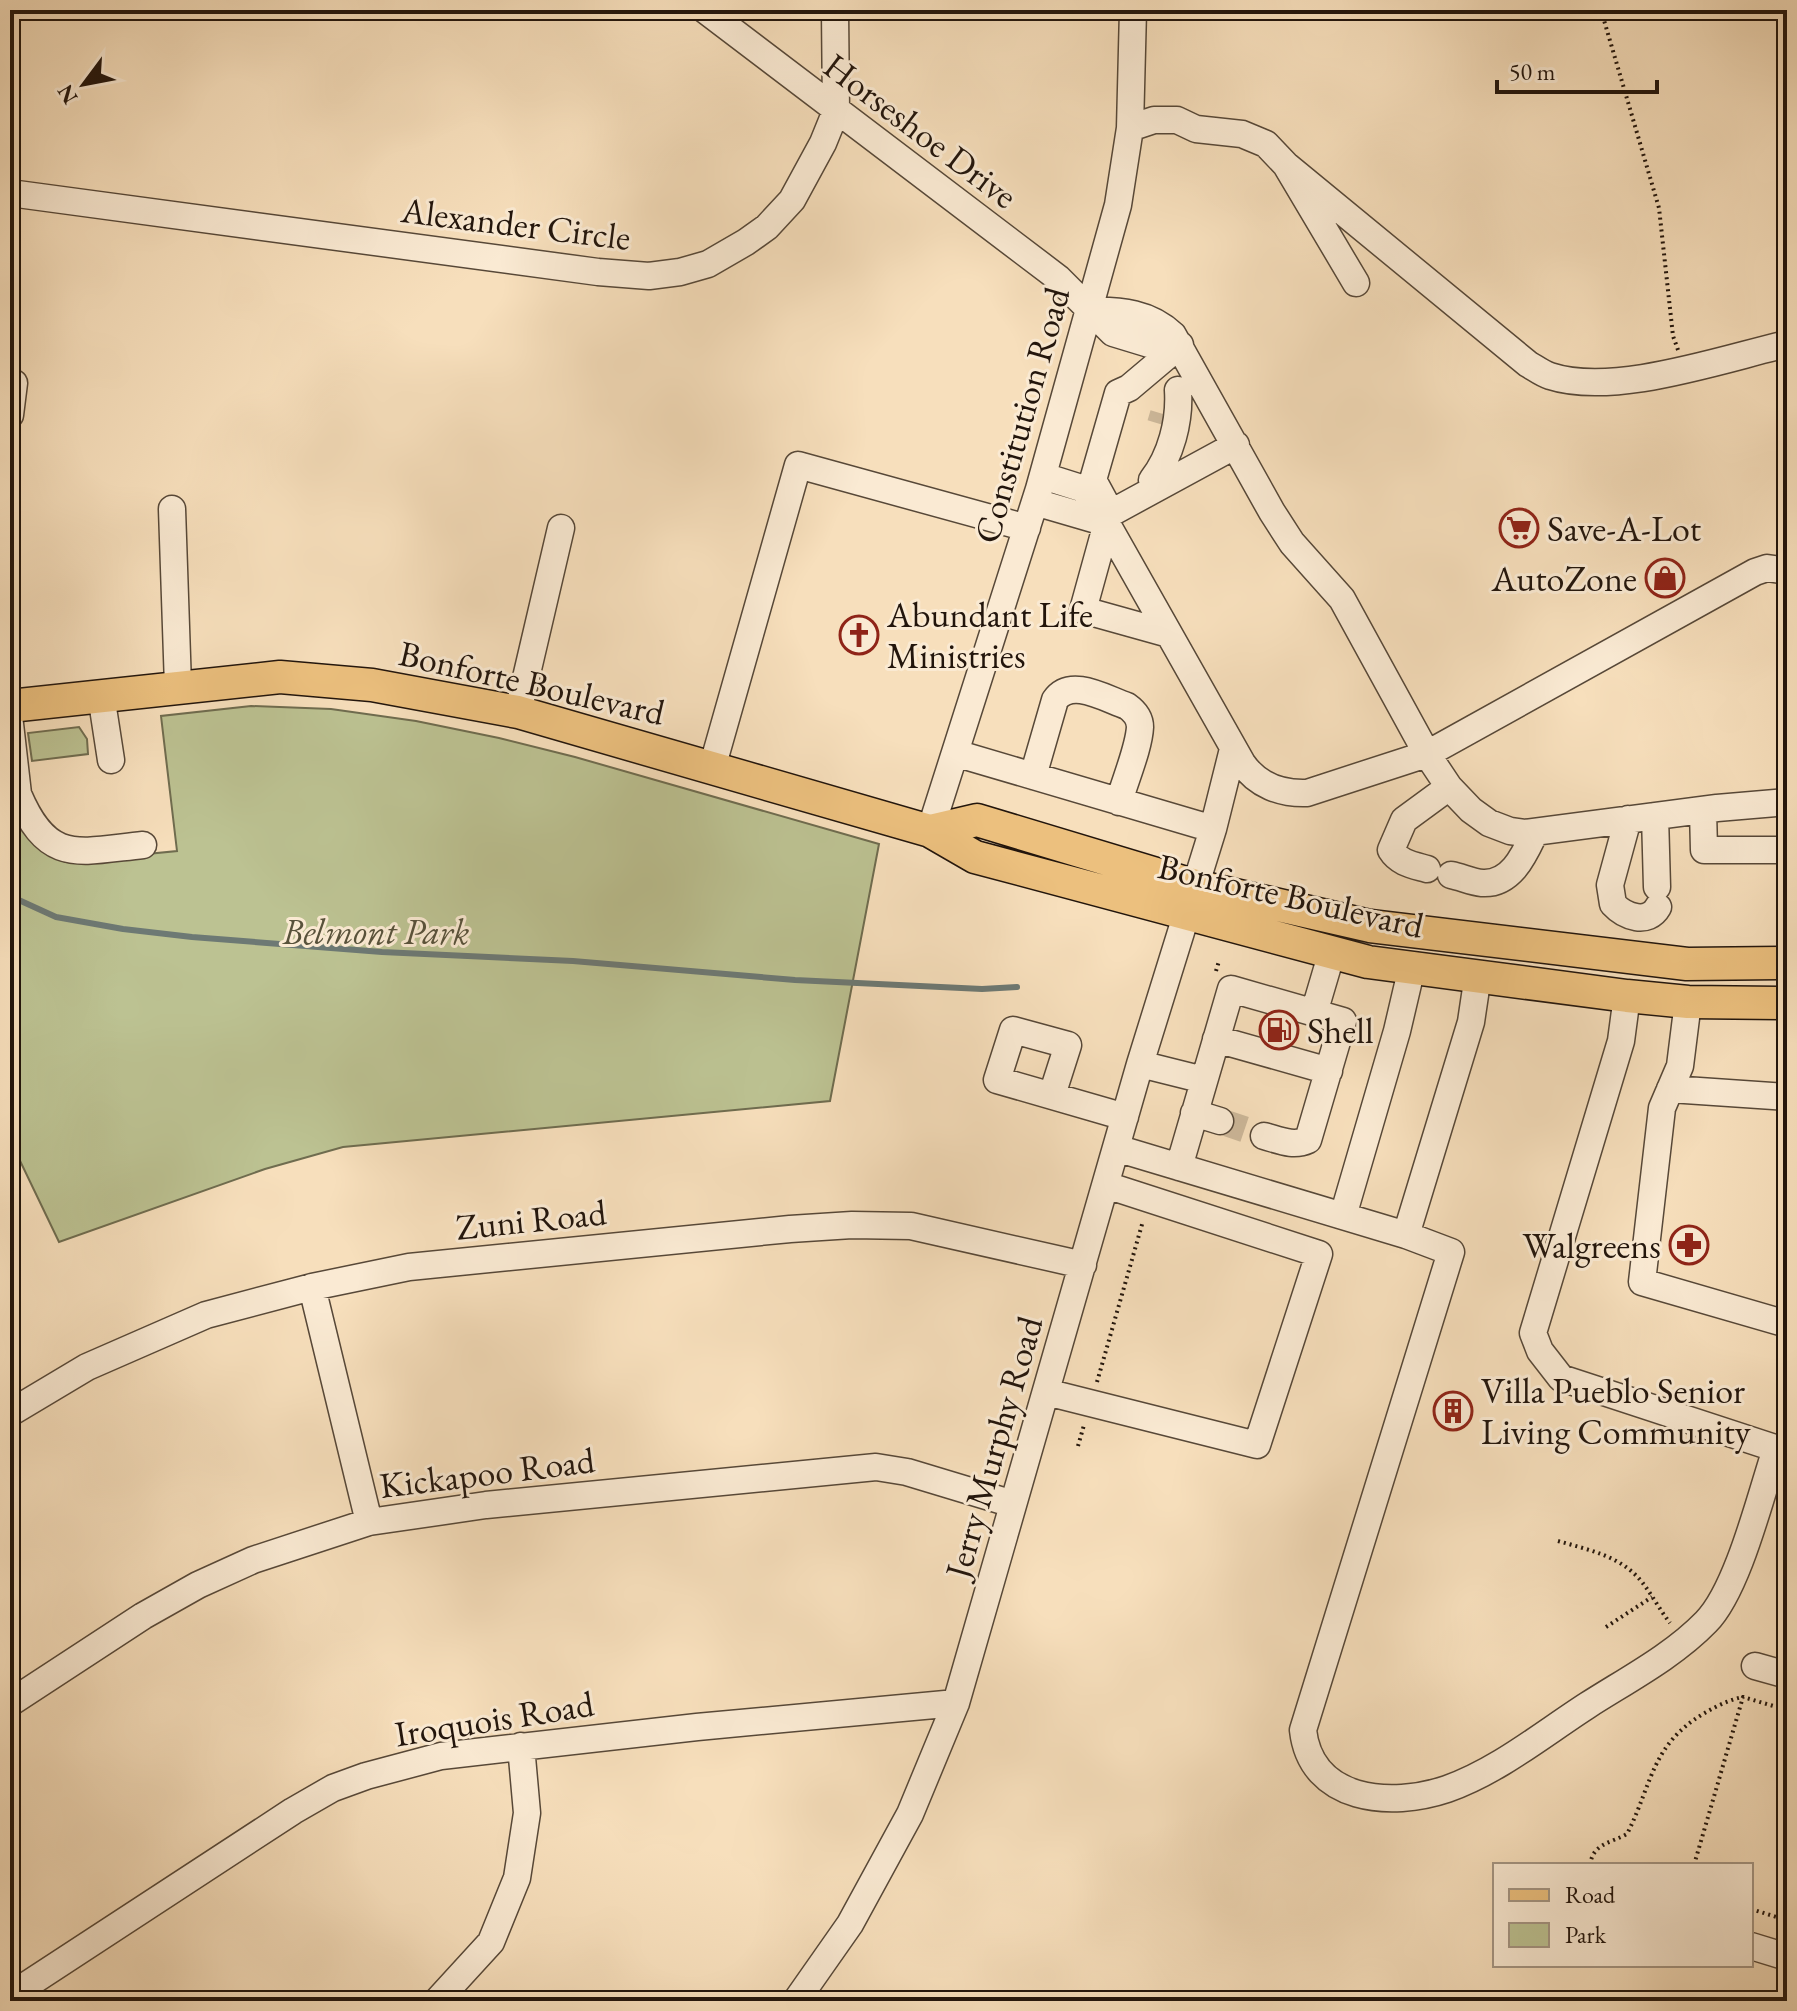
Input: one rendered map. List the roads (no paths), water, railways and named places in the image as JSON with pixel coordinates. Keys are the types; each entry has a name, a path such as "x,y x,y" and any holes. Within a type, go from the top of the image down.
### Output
{"main road":[{"name":"Bonforte Boulevard","path":"10,706 280,677 372,685 518,712 930,831 975,857 1192,900 1370,926 1687,964 1787,963"},
{"name":"Bonforte Boulevard","path":"1192,900 1332,952 1368,962 1688,1002 1787,1003"}],"street":[{"name":"Horseshoe Drive","path":"705,10 1058,278 1090,311"},
{"name":"Alexander Circle","path":"10,193 598,272 649,276 680,272 708,264 746,242 767,227 792,200 823,143 836,111 835,10"},
{"name":"Constitution Road","path":"930,831 1043,476 1118,205 1130,128 1133,10"},
{"path":"1130,128 1154,120 1177,120 1196,129 1242,134 1266,144 1286,165 1516,355 1549,376 1583,382 1610,381 1685,369 1787,344"},
{"path":"1286,165 1356,283"},
{"path":"1090,311 1121,310 1147,318 1163,326 1180,345 1187,381 1163,466 1151,486"},
{"path":"1180,345 1138,381 1118,393 1093,480 1109,518 1169,634 1233,749 1252,778 1263,784 1295,793 1307,793 1427,754 1755,572 1767,568 1787,571"},
{"path":"1151,486 1150,461 1165,405 1187,381"},
{"path":"1187,381 1236,445 1292,543 1342,599 1427,754 1449,787 1489,823 1510,831 1535,832 1787,802"},
{"path":"10,382 14,383 10,415"},
{"path":"1169,634 1083,610 1109,518 1151,486 1236,445"},
{"path":"712,768 798,465 1027,528"},
{"path":"1043,476 1081,488 1090,494 1109,518"},
{"path":"1035,502 1109,518"},
{"path":"172,509 178,686"},
{"path":"518,712 561,528"},
{"path":"1033,776 1055,700 1064,691 1078,689 1127,706 1139,722 1119,802"},
{"path":"101,695 111,760"},
{"path":"10,724 14,794 46,840 61,848 79,851 143,845"},
{"name":"Jerry Murphy Road","path":"796,2001 850,1924 910,1814 956,1703 1140,1064 1213,829 1233,749"},
{"path":"955,753 1213,829"},
{"path":"1449,787 1404,820 1391,850 1395,857 1410,865 1484,883 1511,872 1522,860 1535,832"},
{"path":"1703,810 1704,850 1787,850"},
{"path":"1628,819 1610,885 1613,904 1627,915 1648,918 1654,915 1658,897 1655,816"},
{"path":"1314,1013 1332,952"},
{"path":"1343,1216 1397,1031 1412,967"},
{"path":"1406,1235 1471,1022 1478,975"},
{"path":"1179,1167 1207,1117 1204,1080 1231,989 1343,1021 1308,1140 1300,1144 1264,1136"},
{"path":"1116,1148 1406,1235 1451,1252 1303,1730 1312,1761 1327,1780 1343,1791 1361,1796 1395,1797 1446,1789 1496,1765 1684,1641 1708,1621 1731,1583 1781,1450 1561,1378 1540,1351 1533,1333 1621,1041 1627,996"},
{"path":"1688,1002 1680,1066 1662,1108 1642,1282 1787,1324"},
{"path":"1216,1039 1329,1071"},
{"path":"1140,1064 1204,1080"},
{"path":"1670,1089 1787,1097"},
{"path":"1052,1095 1125,1117"},
{"path":"1046,1392 1257,1445 1319,1254 1106,1185"},
{"name":"Zuni Road","path":"10,1413 87,1367 206,1315 312,1287 409,1267 852,1225 911,1226 1083,1265"},
{"path":"312,1287 369,1522"},
{"name":"Kickapoo Road","path":"10,1703 143,1616 198,1585 253,1560 369,1522 486,1505 876,1467 907,1472 1013,1504"},
{"path":"1755,1666 1787,1675"},
{"name":"Iroquois Road","path":"10,1996 236,1847 333,1788 366,1776 441,1756 521,1746 956,1703"},
{"path":"437,2001 491,1942 517,1878 527,1813 521,1746"},
{"path":"1753,1947 1787,1957"}],"waterway":[{"path":"10,896 56,917 192,937 382,952 573,961 795,980 982,989 1017,987"}],"tunnel":[{"path":"1160,424 1163,414"},
{"path":"1220,1121 1264,1136"}],"place":[{"name":"Save-A-Lot","path":"1519,528"},
{"name":"AutoZone","path":"1665,578"},
{"name":"Abundant Life Ministries","path":"859,635"},
{"name":"Shell","path":"1279,1030"},
{"name":"Walgreens","path":"1689,1245"},
{"name":"Villa Pueblo Senior Living Community","path":"1453,1411"}],"park label":[{"name":"Belmont Park","path":"376,931"}]}
